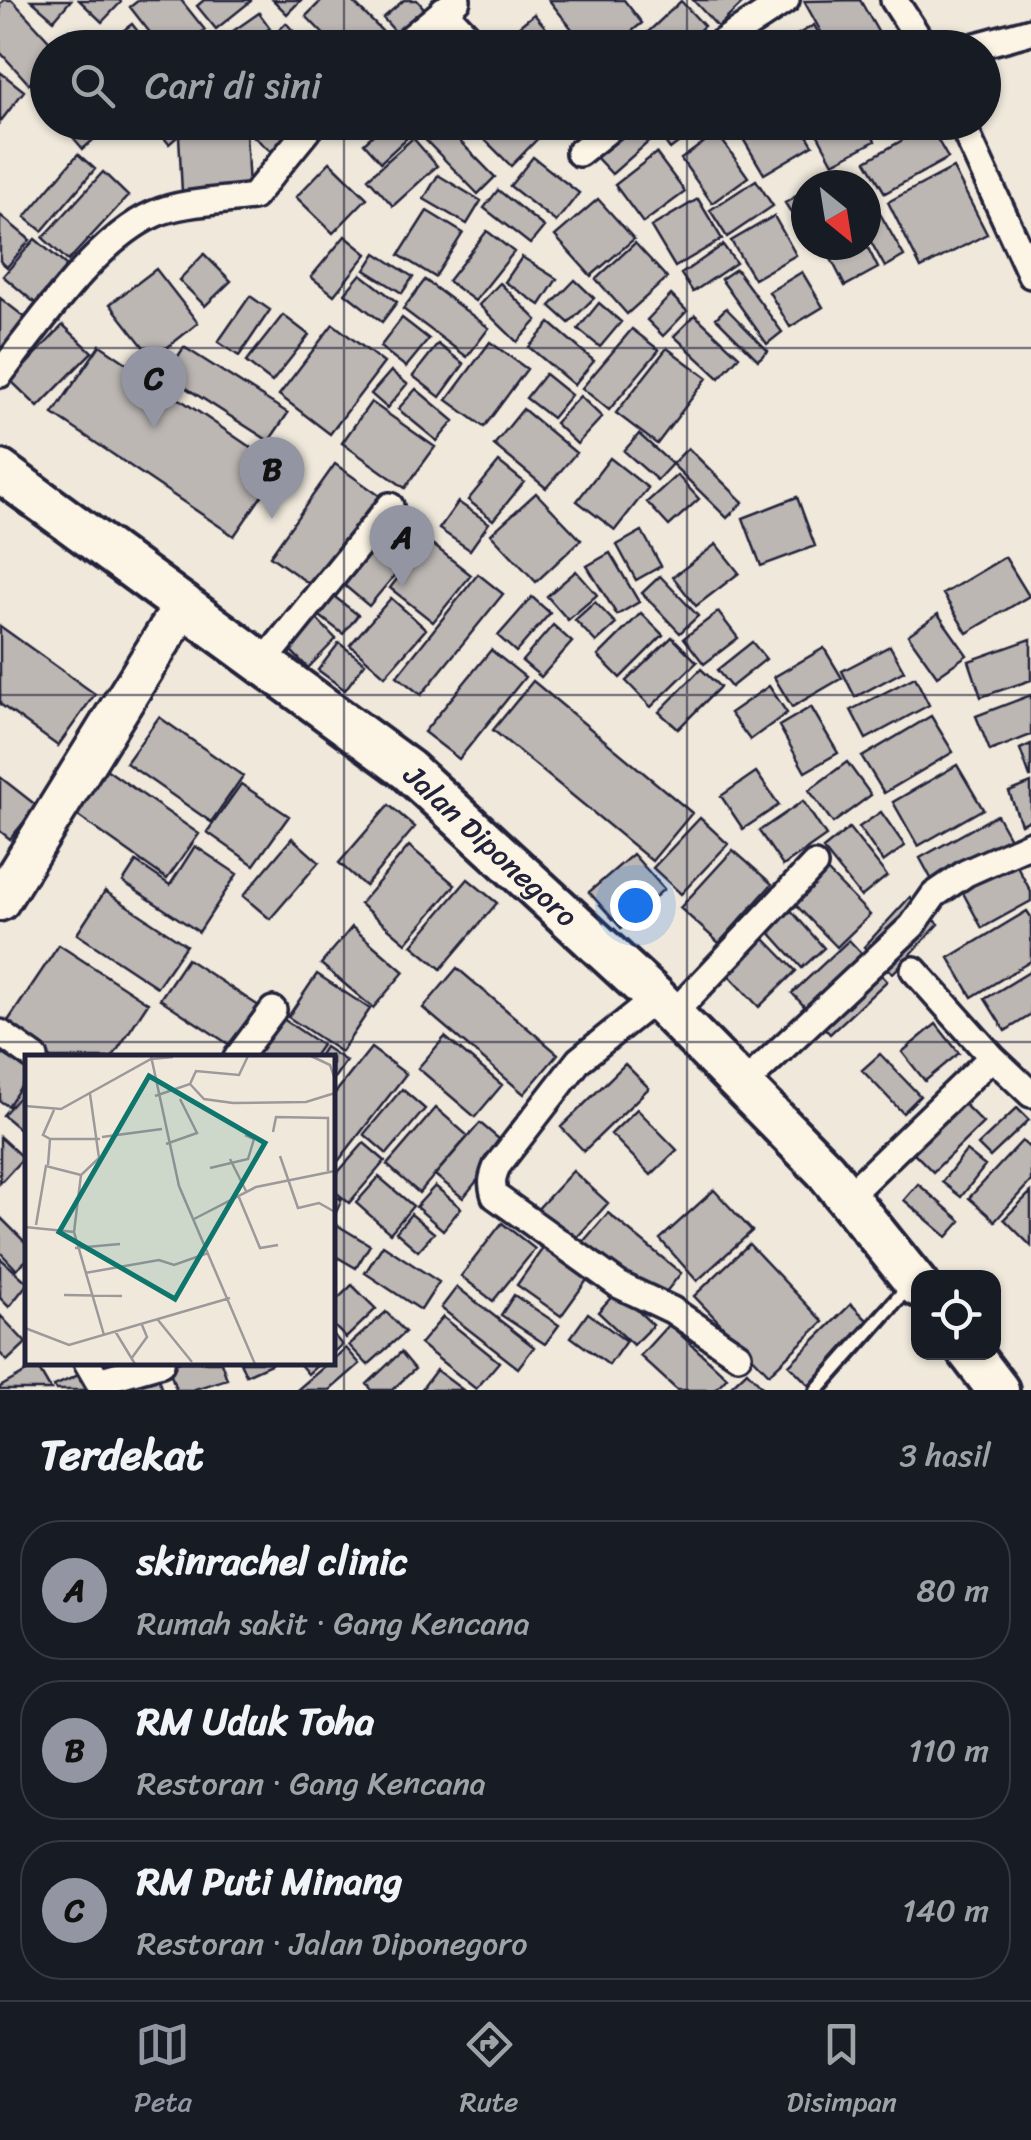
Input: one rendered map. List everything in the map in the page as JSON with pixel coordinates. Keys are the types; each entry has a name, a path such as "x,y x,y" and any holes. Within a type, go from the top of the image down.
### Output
{"main road":[{"name":"Jalan Diponegoro","path":"0,471 408,770 664,1006 825,1170 911,1277"},
{"path":"975,1360 998,1390"}],"street":[{"path":"740,30 786,0"},
{"path":"894,0 913,30"},
{"path":"420,30 450,5 467,30"},
{"path":"1001,39 1031,31"},
{"path":"0,374 77,276 136,224 157,212 253,197 299,140"},
{"path":"579,153 595,140"},
{"path":"970,140 1031,275"},
{"path":"263,663 390,506"},
{"path":"0,901 184,604"},
{"path":"742,1086 912,926 934,896 966,873 1031,844"},
{"path":"738,1354 672,1310 619,1285 496,1196 491,1182 496,1166 579,1060 664,1006 814,865"},
{"path":"914,970 1031,1094"},
{"path":"239,1055 273,1010"},
{"path":"0,1034 32,1055"},
{"path":"847,1197 992,1057"},
{"path":"89,1365 98,1381 155,1365"}],"lane":[{"path":"817,1390 911,1288"}],"building":[{"path":"12,0 40,30 30,30 29,84 0,52 0,4"},
{"path":"31,0 71,0 54,20"},
{"path":"79,0 119,0 121,2 102,22"},
{"path":"139,0 181,0 205,30 148,30 130,7"},
{"path":"204,0 251,1 216,29 197,6"},
{"path":"273,0 301,0 287,14"},
{"path":"322,0 351,0 381,30 320,30 306,16"},
{"path":"404,0 417,0 428,13 410,30 394,30 383,18"},
{"path":"549,0 624,0 642,23 633,30 573,30"},
{"path":"693,0 746,0 718,27"},
{"path":"860,0 877,30 820,30 804,1"},
{"path":"681,1 704,26 700,30 650,30"},
{"path":"259,13 270,28 267,30 235,30"},
{"path":"534,14 548,30 514,30"},
{"path":"0,72 24,91 0,122"},
{"path":"75,140 93,140 83,149"},
{"path":"179,140 246,140 249,188 182,192"},
{"path":"258,140 287,140 274,154"},
{"path":"367,140 405,140 381,162 364,143"},
{"path":"411,140 437,166 393,206 368,178"},
{"path":"426,140 459,140 495,177 478,194"},
{"path":"485,140 536,140 511,166"},
{"path":"615,140 651,140 612,174 596,157"},
{"path":"664,140 682,140 670,149"},
{"path":"707,140 722,140 748,177 712,203 681,159"},
{"path":"744,140 810,140 813,145 764,174"},
{"path":"821,140 874,140 875,141 833,163"},
{"path":"903,140 938,140 948,158 885,193 881,170 871,170 866,161"},
{"path":"656,153 685,192 643,223 615,185"},
{"path":"78,154 95,169 42,231 25,217"},
{"path":"533,157 579,193 556,222 510,186"},
{"path":"330,162 367,198 333,233 296,197"},
{"path":"953,168 987,234 921,268 888,202"},
{"path":"103,172 128,196 68,261 43,238"},
{"path":"438,175 481,201 467,224 424,199"},
{"path":"756,180 773,206 727,237 710,210"},
{"path":"498,190 544,227 530,244 484,208"},
{"path":"598,199 634,239 591,276 555,236"},
{"path":"698,199 722,239 675,267 651,227"},
{"path":"427,211 463,233 435,277 399,255"},
{"path":"0,215 30,240 7,267 0,261"},
{"path":"881,215 904,256 885,267 881,260"},
{"path":"774,216 791,246 791,258 754,279 731,241"},
{"path":"487,231 514,252 475,301 448,281"},
{"path":"345,236 367,254 334,295 311,277"},
{"path":"35,239 67,266 35,303 3,276"},
{"path":"635,243 667,278 627,314 596,279"},
{"path":"723,245 736,263 693,292 681,274"},
{"path":"376,253 413,277 402,293 365,270"},
{"path":"204,254 231,281 205,306 179,280"},
{"path":"522,257 557,279 540,305 505,282"},
{"path":"832,260 874,260 878,268 845,286"},
{"path":"156,269 198,323 153,359 110,304"},
{"path":"736,269 782,332 767,344 721,279"},
{"path":"802,272 823,307 790,327 769,292"},
{"path":"361,274 397,302 382,322 345,293"},
{"path":"425,280 489,328 467,357 403,309"},
{"path":"575,280 594,298 569,323 550,306"},
{"path":"500,283 537,320 517,342 479,305"},
{"path":"671,295 687,311 663,336 647,320"},
{"path":"250,296 270,310 239,356 218,342"},
{"path":"0,298 31,322 0,363"},
{"path":"599,303 621,322 600,347 578,329"},
{"path":"726,308 768,351 758,360 716,318"},
{"path":"283,315 309,335 272,382 246,362"},
{"path":"695,315 739,356 719,378 674,336"},
{"path":"402,318 429,339 406,367 380,347"},
{"path":"550,323 594,361 574,385 529,347"},
{"path":"333,324 384,363 330,434 279,395"},
{"path":"63,325 92,352 38,407 11,381"},
{"path":"632,329 659,350 609,410 582,388"},
{"path":"490,342 527,369 484,427 447,400"},
{"path":"438,344 464,364 440,397 413,376"},
{"path":"100,345 281,468 234,536 53,414"},
{"path":"184,347 288,413 269,441 166,375"},
{"path":"667,348 707,378 657,444 616,413"},
{"path":"391,371 407,384 387,408 371,394"},
{"path":"545,374 571,395 552,418 526,398"},
{"path":"416,389 454,421 437,441 398,409"},
{"path":"580,396 602,417 577,444 555,423"},
{"path":"371,402 435,447 405,488 342,443"},
{"path":"523,409 576,453 546,488 494,445"},
{"path":"639,434 672,464 657,480 624,451"},
{"path":"688,448 743,502 727,518 672,464"},
{"path":"610,458 648,488 615,530 577,501"},
{"path":"499,462 524,482 493,520 468,500"},
{"path":"335,464 380,496 315,588 270,556"},
{"path":"677,475 699,499 669,526 647,502"},
{"path":"536,493 581,540 536,582 491,534"},
{"path":"797,497 815,546 761,566 743,518"},
{"path":"458,502 489,523 470,550 439,529"},
{"path":"642,531 661,566 636,580 617,545"},
{"path":"427,540 471,575 433,622 390,588"},
{"path":"716,544 739,573 696,606 673,577"},
{"path":"373,550 398,571 369,606 344,585"},
{"path":"610,553 639,602 617,615 587,566"},
{"path":"1005,557 1029,596 967,633 943,594"},
{"path":"576,571 597,595 568,620 547,596"},
{"path":"478,574 503,594 421,695 397,676"},
{"path":"660,576 698,616 680,633 642,593"},
{"path":"331,594 358,615 343,634 316,613"},
{"path":"532,597 550,613 516,652 498,636"},
{"path":"391,598 426,629 385,676 350,645"},
{"path":"595,602 616,624 596,642 575,620"},
{"path":"718,612 738,638 704,664 684,638"},
{"path":"641,613 663,635 620,678 598,656"},
{"path":"938,614 967,655 937,676 908,635"},
{"path":"313,615 336,639 308,668 284,644"},
{"path":"553,625 572,642 541,677 522,661"},
{"path":"0,626 95,694 58,746 0,704"},
{"path":"672,637 697,662 651,707 626,681"},
{"path":"1031,639 1031,680 981,697 969,661"},
{"path":"752,642 766,659 731,687 717,670"},
{"path":"339,643 365,663 345,690 318,670"},
{"path":"890,646 904,671 855,697 842,671"},
{"path":"824,648 842,678 792,707 774,677"},
{"path":"491,650 525,677 459,759 424,732"},
{"path":"701,669 720,687 678,729 659,712"},
{"path":"915,677 929,705 866,739 851,710"},
{"path":"533,681 692,813 652,861 493,730"},
{"path":"769,686 787,713 750,740 730,713"},
{"path":"1031,695 1031,735 990,751 976,716"},
{"path":"811,707 838,753 805,772 779,726"},
{"path":"931,716 953,752 884,793 862,757"},
{"path":"159,717 243,776 211,822 126,763"},
{"path":"1031,744 1031,777 1030,777 1020,749"},
{"path":"847,762 871,795 833,823 809,790"},
{"path":"957,765 983,809 918,846 893,802"},
{"path":"106,769 199,834 167,879 75,814"},
{"path":"756,772 779,805 743,829 721,796"},
{"path":"0,777 37,806 10,839 0,831"},
{"path":"1031,783 1031,820 1021,824 1009,792"},
{"path":"241,784 289,816 254,865 207,832"},
{"path":"803,801 826,836 783,866 759,831"},
{"path":"389,805 415,827 365,886 339,863"},
{"path":"881,812 905,846 883,862 859,827"},
{"path":"997,815 1017,851 939,893 920,858"},
{"path":"700,818 728,844 681,894 653,868"},
{"path":"849,828 887,876 861,897 823,849"},
{"path":"292,838 319,862 270,919 243,896"},
{"path":"195,846 237,874 199,932 123,882 136,862 170,885"},
{"path":"409,846 455,885 406,943 360,904"},
{"path":"733,850 772,884 719,943 680,908"},
{"path":"633,854 664,889 621,928 589,892"},
{"path":"1015,862 1031,892 1031,901 982,928 962,891"},
{"path":"824,868 870,915 837,947 791,900"},
{"path":"468,879 497,903 441,969 412,945"},
{"path":"105,891 186,945 157,987 77,934"},
{"path":"910,897 939,924 893,973 864,947"},
{"path":"788,907 824,948 802,968 766,928"},
{"path":"1027,911 1031,917 1031,961 972,997 949,958"},
{"path":"352,927 404,972 373,1008 321,964"},
{"path":"762,936 796,971 759,1007 725,971"},
{"path":"849,940 887,981 830,1034 792,993"},
{"path":"59,945 148,1003 114,1055 46,1055 4,1027"},
{"path":"187,959 265,1010 239,1051 160,999"},
{"path":"457,968 558,1054 524,1094 423,1008"},
{"path":"1031,971 1031,1015 1005,1031 985,999"},
{"path":"317,974 370,1009 341,1052 288,1017"},
{"path":"280,1017 322,1045 315,1055 255,1054"},
{"path":"936,1024 959,1053 925,1081 902,1052"},
{"path":"445,1037 502,1085 475,1117 418,1068"},
{"path":"325,1047 346,1061 335,1077 335,1055 320,1055"},
{"path":"371,1048 406,1074 336,1164 335,1093"},
{"path":"0,1052 25,1068 25,1080 8,1106 0,1101"},
{"path":"880,1054 920,1096 903,1113 862,1070"},
{"path":"625,1064 649,1088 584,1151 561,1127"},
{"path":"402,1089 425,1109 387,1154 364,1134"},
{"path":"25,1091 25,1133 3,1115"},
{"path":"959,1099 983,1123 933,1172 909,1148"},
{"path":"436,1108 468,1136 419,1193 387,1165"},
{"path":"1017,1108 1029,1120 990,1157 978,1145"},
{"path":"637,1109 677,1150 651,1175 611,1134"},
{"path":"480,1123 506,1145 463,1198 435,1175"},
{"path":"0,1137 23,1158 0,1183"},
{"path":"1022,1141 1031,1149 1031,1181 995,1221 969,1198"},
{"path":"364,1143 385,1161 349,1203 335,1191 335,1176"},
{"path":"966,1151 985,1166 961,1197 942,1182"},
{"path":"573,1171 608,1203 570,1245 534,1213"},
{"path":"379,1177 413,1206 390,1233 356,1203"},
{"path":"918,1184 961,1221 947,1237 904,1200"},
{"path":"435,1186 461,1208 443,1230 416,1207"},
{"path":"714,1190 752,1231 697,1281 660,1239"},
{"path":"1031,1192 1031,1246 1004,1219"},
{"path":"608,1213 681,1273 658,1302 583,1242"},
{"path":"411,1214 434,1233 418,1251 396,1232"},
{"path":"0,1217 25,1242 25,1262 16,1269 0,1252"},
{"path":"502,1223 535,1249 493,1301 461,1276"},
{"path":"335,1224 370,1245 356,1268 335,1256"},
{"path":"749,1244 823,1322 769,1374 694,1296"},
{"path":"383,1245 439,1282 421,1310 365,1273"},
{"path":"543,1248 587,1280 561,1316 517,1285"},
{"path":"0,1258 25,1280 25,1287 9,1307 0,1298"},
{"path":"352,1285 376,1309 346,1338 335,1327 335,1301"},
{"path":"457,1287 534,1347 518,1368 441,1308"},
{"path":"617,1291 653,1325 633,1345 598,1312"},
{"path":"514,1295 559,1325 545,1344 501,1315"},
{"path":"851,1304 871,1324 810,1386 789,1365"},
{"path":"386,1312 405,1332 368,1365 349,1345"},
{"path":"588,1313 626,1341 609,1365 571,1337"},
{"path":"0,1315 25,1344 7,1361 0,1353"},
{"path":"443,1317 499,1362 476,1389 420,1344"},
{"path":"669,1324 727,1377 715,1390 677,1390 640,1356"},
{"path":"346,1348 360,1364 330,1390 297,1390 326,1365 335,1365 335,1357"},
{"path":"401,1352 415,1369 392,1390 372,1390 367,1384"},
{"path":"168,1365 222,1365 227,1379 192,1390 176,1390"},
{"path":"241,1365 269,1365 246,1375"},
{"path":"300,1365 318,1365 308,1374"},
{"path":"37,1366 51,1390 0,1390 0,1387"},
{"path":"436,1370 463,1390 421,1390"},
{"path":"747,1371 765,1390 727,1390"},
{"path":"85,1372 92,1390 56,1390 54,1386"},
{"path":"157,1374 162,1390 122,1390 121,1386"}],"place":[{"name":"RM Puti Minang","path":"154,428"},
{"name":"RM Uduk Toha","path":"272,519"},
{"name":"skinrachel clinic","path":"402,587"}]}
